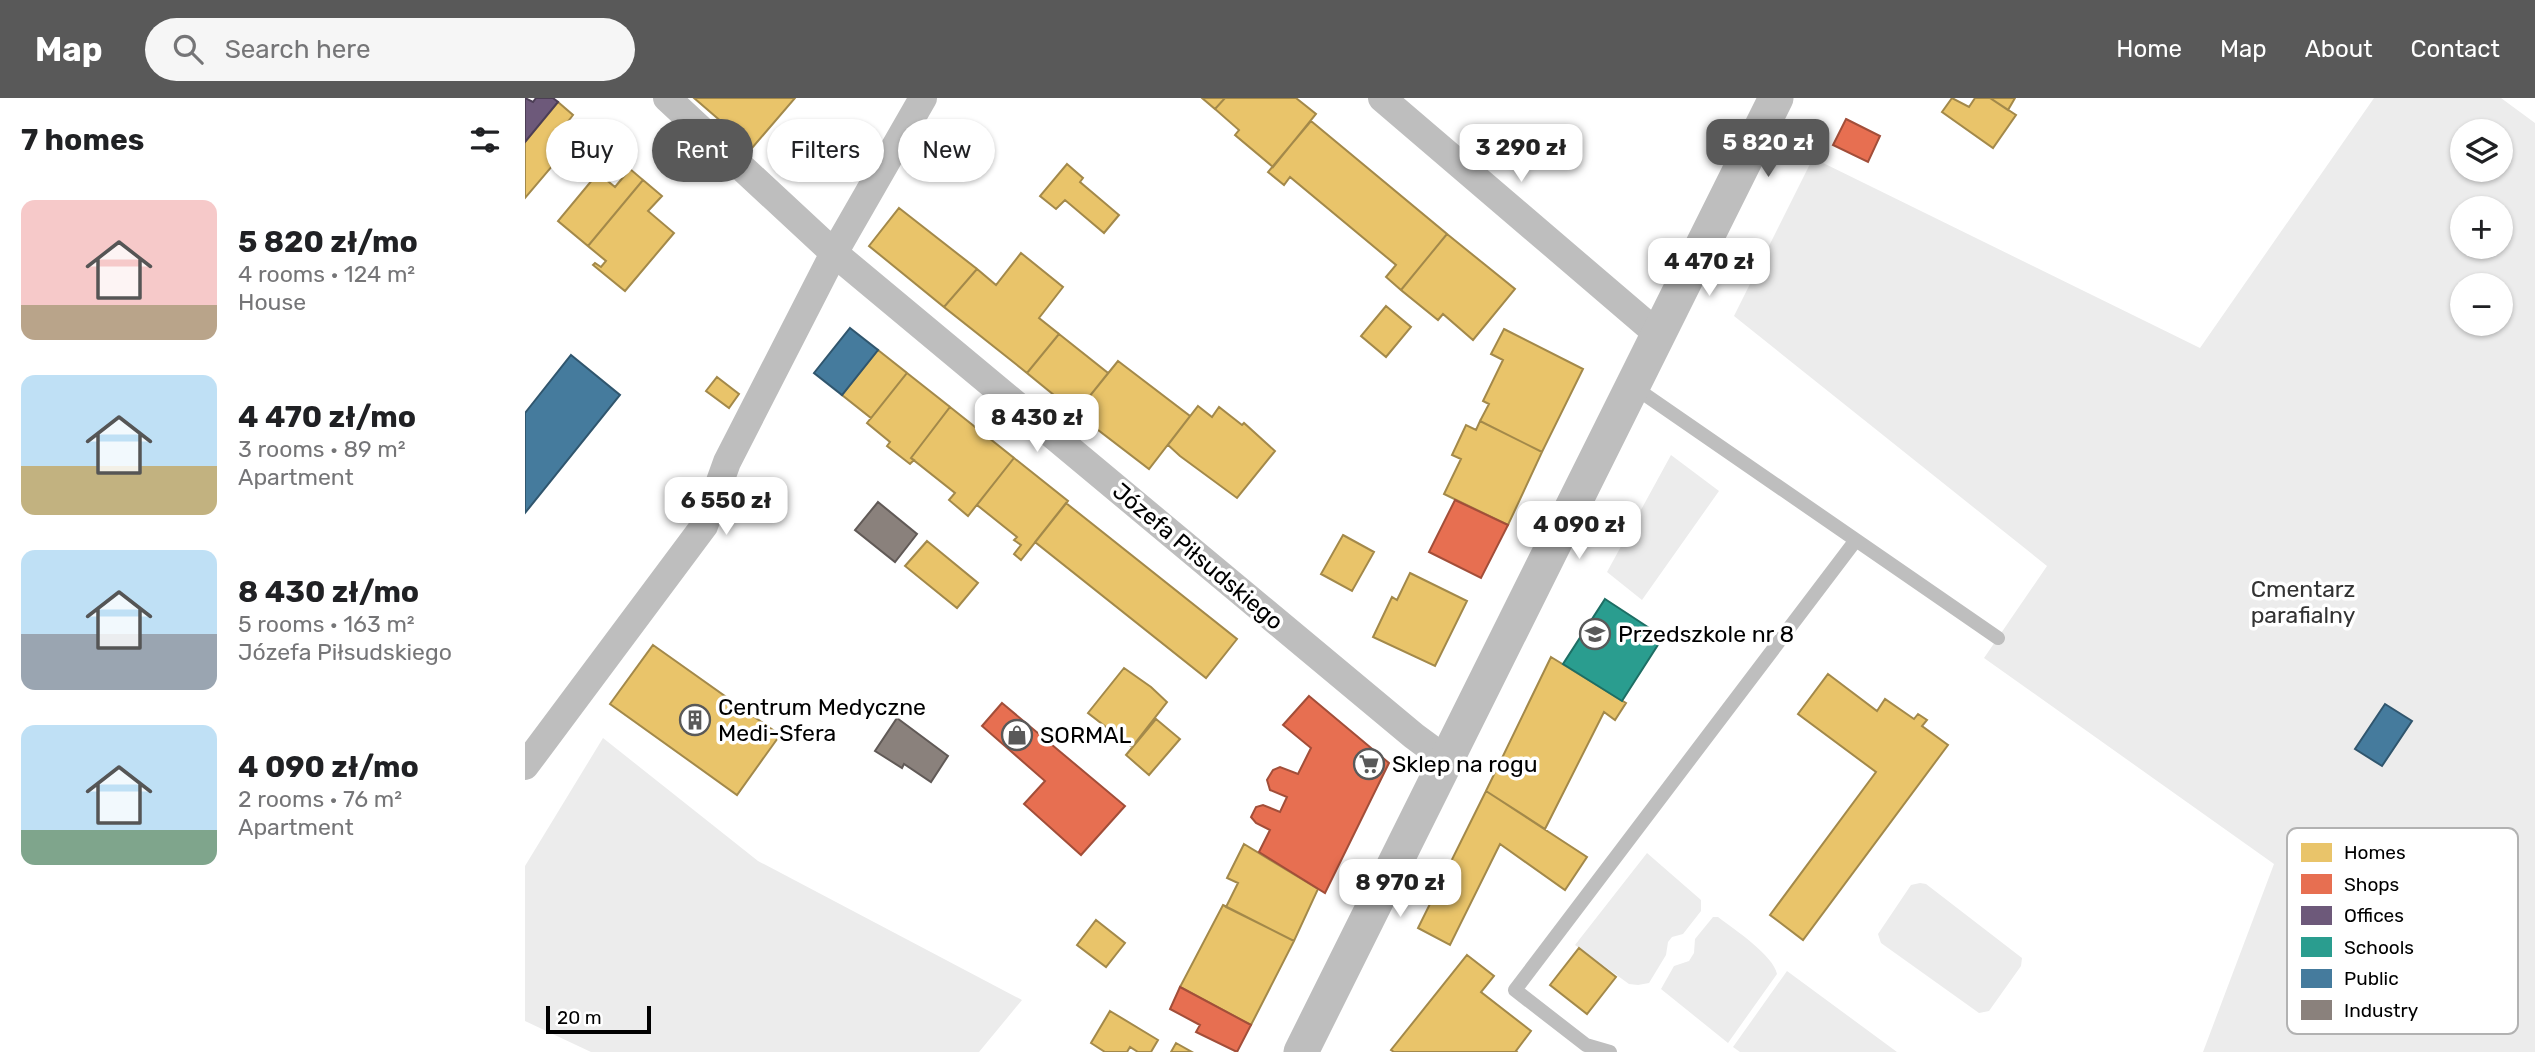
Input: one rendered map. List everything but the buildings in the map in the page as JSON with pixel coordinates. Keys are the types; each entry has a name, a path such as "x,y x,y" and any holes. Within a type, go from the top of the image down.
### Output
{"street":[{"name":"Józefa Piłsudskiego","path":"667,98 834,253 1413,736 1448,761"},
{"path":"525,765 704,526 727,461 834,253 923,98"},
{"path":"1382,98 1660,335"},
{"path":"1301,1052 1776,98"}],"lane":[{"path":"1634,387 1998,638"},
{"path":"1610,1052 1586,1045 1515,990 1856,540"}],"green space":[{"name":"Cmentarz parafialny","path":"2374,98 2501,98 2535,123 2535,1052 2203,1052 2274,864 1984,658 2047,566 1734,316 1813,158 2200,348"},
{"path":"1671,455 1719,491 1642,600 1607,572"},
{"path":"603,738 758,861 1022,1000 979,1052 591,1052 525,1021 525,866"},
{"path":"1647,853 1701,900 1701,911 1683,934 1672,937 1668,942 1666,955 1649,983 1638,985 1629,984 1575,945"},
{"path":"1926,884 2022,958 2021,966 1989,1011 1979,1013 1881,943 1878,934 1911,885"},
{"path":"1713,917 1718,917 1752,943 1769,959 1777,974 1728,1043 1661,989 1674,966 1689,961 1694,953 1695,939"},
{"path":"1787,971 1897,1052 1740,1052 1733,1047"}],"place":[{"name":"Przedszkole nr 8","path":"1595,634"},
{"name":"Centrum Medyczne Medi-Sfera","path":"695,720"},
{"name":"SORMAL","path":"1017,735"},
{"name":"Sklep na rogu","path":"1369,764"}]}
